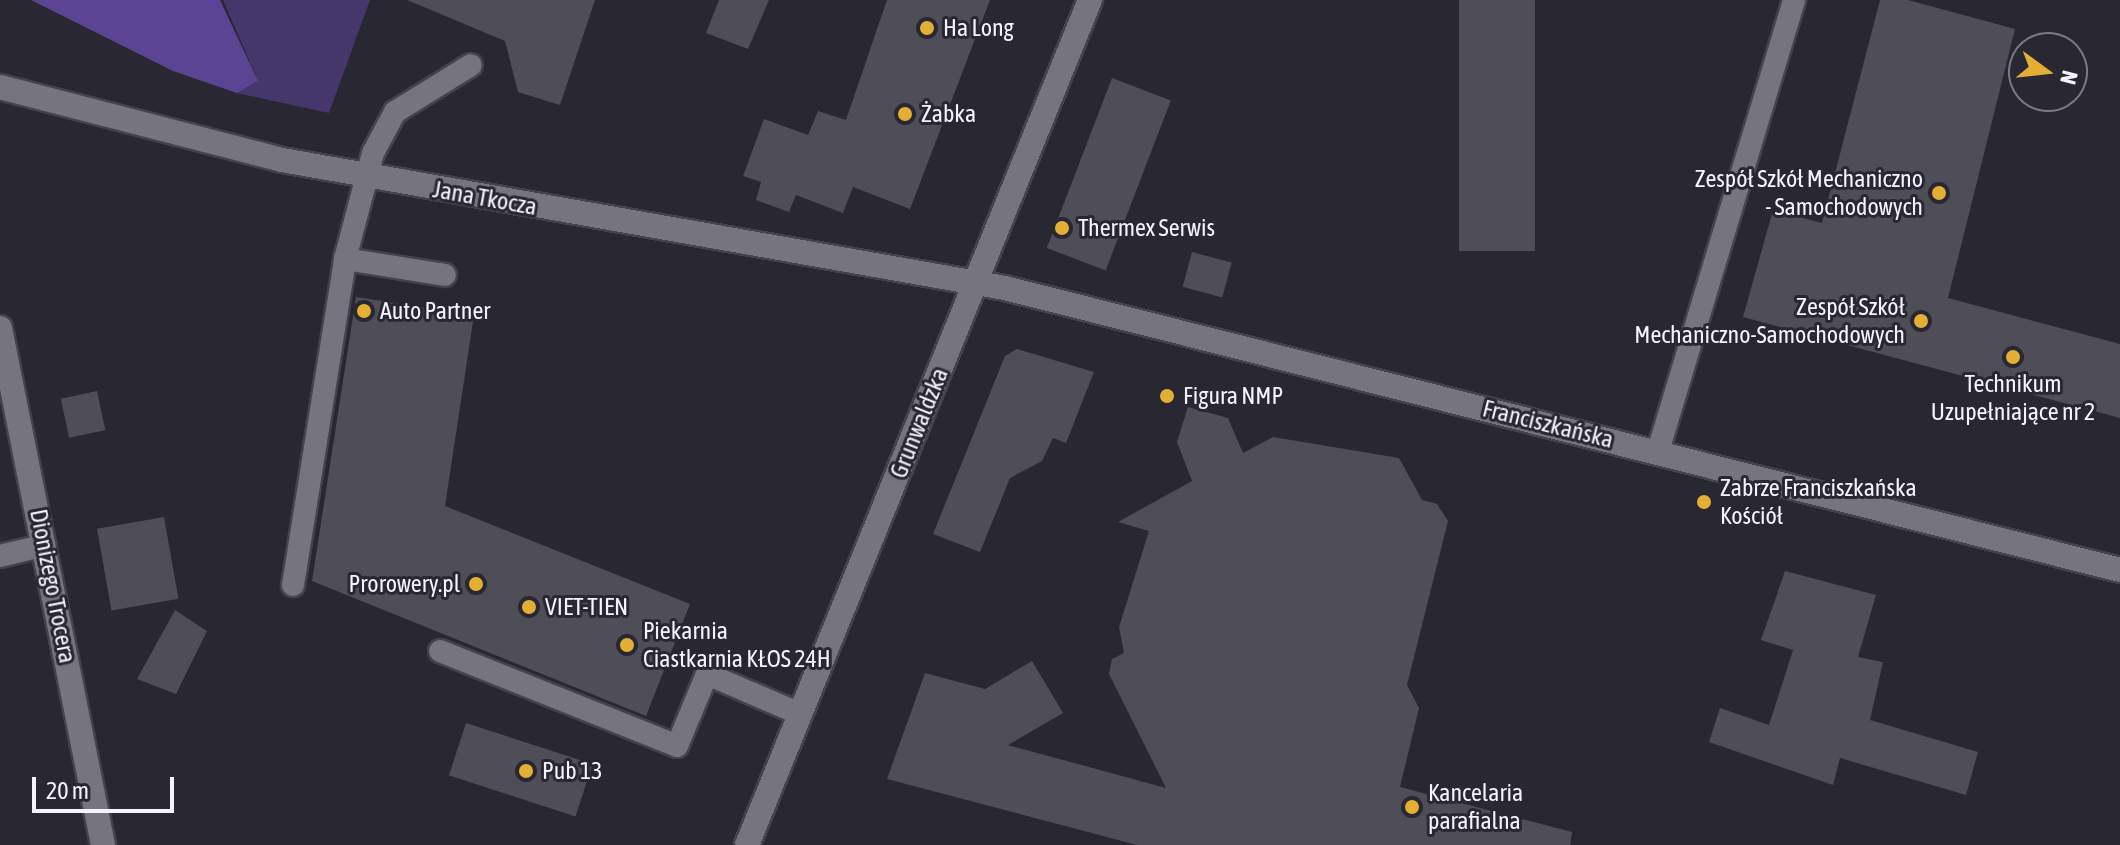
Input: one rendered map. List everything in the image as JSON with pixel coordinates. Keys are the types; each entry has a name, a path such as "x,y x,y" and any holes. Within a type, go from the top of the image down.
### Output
{"street":[{"name":"Grunwaldzka","path":"747,845 1090,0"},
{"name":"Jana Tkocza","path":"0,87 369,177 976,282"},
{"name":"Franciszkańska","path":"976,282 1658,451 2120,570"},
{"name":"Dionizego Trocera","path":"0,328 103,845"}],"lane":[{"path":"1658,451 1794,0"},
{"path":"293,585 345,259 369,177 395,112 471,65"},
{"path":"345,259 445,275"},
{"path":"0,556 45,545"},
{"path":"440,651 677,746 707,674 800,714"}],"shaded area":[{"path":"31,0 220,0 258,81 237,93 173,71"},
{"path":"223,0 370,0 329,113 237,93 258,81"}],"building":[{"path":"407,0 595,0 560,105 518,92 505,41"},
{"path":"719,0 769,0 748,49 706,33"},
{"path":"887,0 990,0 910,209 853,187 843,213 796,195 789,212 756,200 761,182 743,176 764,119 808,135 818,111 846,120"},
{"path":"1459,0 1535,0 1535,251 1459,251"},
{"name":"Zespół Szkół Mechaniczno - Samochodowych","path":"1880,0 1908,0 2015,29 2014,32 2008,32 2008,57 1948,298 2120,344 2120,418 1743,317 1773,210 1822,223"},
{"path":"1112,78 1171,101 1106,270 1047,248"},
{"path":"1192,252 1232,263 1222,297 1183,287"},
{"path":"356,297 474,315 445,506 690,604 646,716 312,581"},
{"path":"1017,349 1094,372 1066,443 1053,438 1042,461 1010,478 980,552 933,534 1005,356"},
{"path":"97,391 105,430 69,438 61,399"},
{"path":"1188,407 1228,418 1243,453 1273,437 1399,458 1422,500 1437,504 1448,521 1407,685 1419,708 1400,787 1572,832 1570,845 1137,845 887,779 925,673 985,689 1032,661 1063,713 1008,745 1166,788 1109,674 1112,659 1124,653 1119,627 1149,531 1118,522 1192,481 1177,442"},
{"path":"164,517 178,599 111,611 97,529"},
{"path":"1785,571 1876,595 1858,657 1883,662 1870,720 1978,752 1966,795 1840,758 1833,785 1709,742 1720,708 1769,725 1793,650 1761,640"},
{"path":"175,610 207,631 176,694 137,679"},
{"path":"466,723 592,764 575,816 449,775"}],"place":[{"name":"Ha Long","path":"927,28"},
{"name":"Żabka","path":"905,114"},
{"name":"Zespół Szkół Mechaniczno - Samochodowych","path":"1939,193"},
{"name":"Thermex Serwis","path":"1062,228"},
{"name":"Auto Partner","path":"364,311"},
{"name":"Zespół Szkół Mechaniczno-Samochodowych","path":"1921,321"},
{"name":"Technikum Uzupełniające nr 2","path":"2013,357"},
{"name":"Figura NMP","path":"1167,396"},
{"name":"Zabrze Franciszkańska Kościół","path":"1704,502"},
{"name":"Prorowery.pl","path":"476,584"},
{"name":"VIET-TIEN","path":"529,607"},
{"name":"Piekarnia Ciastkarnia KŁOS 24H","path":"627,645"},
{"name":"Pub 13","path":"526,771"},
{"name":"Kancelaria parafialna","path":"1412,807"}]}
